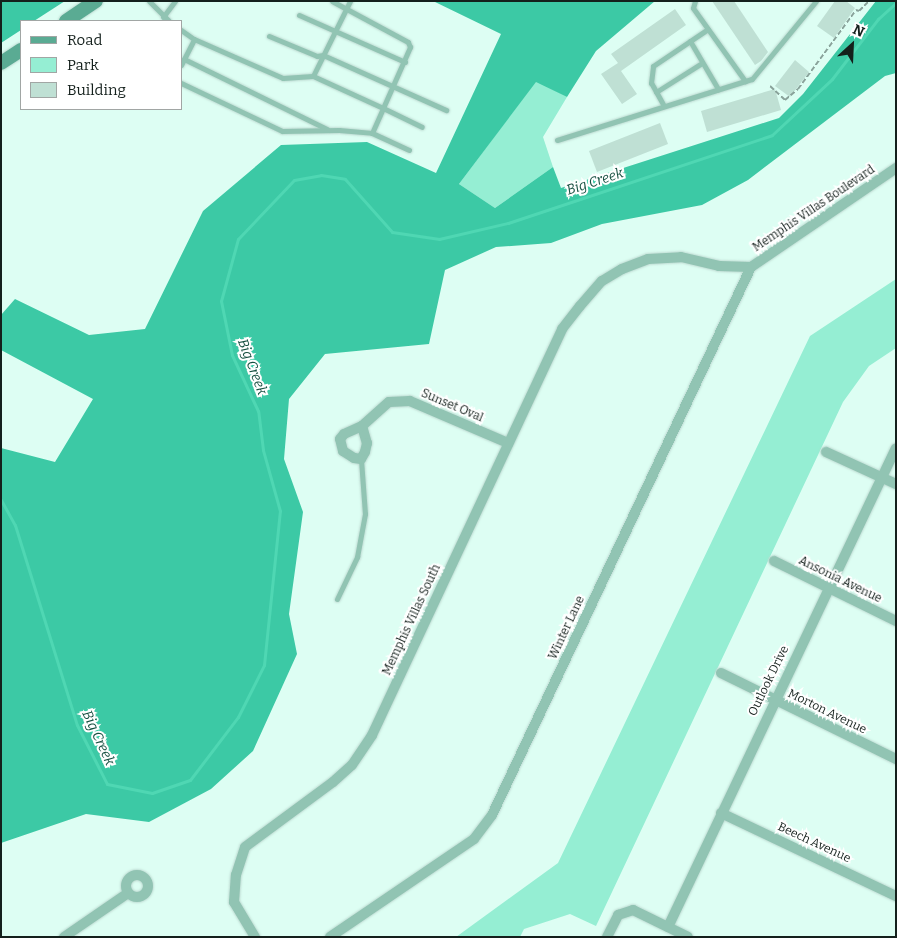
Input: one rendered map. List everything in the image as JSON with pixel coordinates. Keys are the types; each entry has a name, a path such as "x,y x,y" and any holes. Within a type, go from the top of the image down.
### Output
{"main road":[{"path":"68,20 96,1"},
{"path":"1,63 20,51"}],"street":[{"name":"Memphis Villas Boulevard","path":"602,281 622,269 648,259 681,257 719,266 752,267 896,168"},
{"name":"Winter Lane","path":"330,937 474,839 492,815 752,267"},
{"name":"Memphis Villas South","path":"255,937 234,902 236,875 245,847 333,782 352,765 372,735 562,330 602,281"},
{"name":"Sunset Oval","path":"361,458 348,455 340,445 344,434 362,426 389,402 410,401 508,444"},
{"path":"361,458 368,443 362,426"},
{"name":"Outlook Drive","path":"668,927 880,476 896,448"},
{"path":"826,452 896,484"},
{"name":"Ansonia Avenue","path":"774,562 896,621"},
{"name":"Morton Avenue","path":"721,673 896,759"},
{"name":"Beech Avenue","path":"721,813 896,896"},
{"path":"64,937 128,893"},
{"path":"607,937 618,915 624,911 633,910 688,937"}],"lane":[{"path":"148,1 168,20"},
{"path":"163,17 175,1"},
{"path":"332,1 408,42 410,47 372,133"},
{"path":"312,76 350,1"},
{"path":"694,1 693,8 745,81"},
{"path":"557,140 745,81 761,72 816,1"},
{"path":"299,15 405,62"},
{"path":"664,106 651,82 652,66 708,29"},
{"path":"182,31 194,39 283,78 312,76 422,127"},
{"path":"269,36 394,85 446,110"},
{"path":"194,39 183,62 329,130"},
{"path":"690,41 718,90"},
{"path":"656,92 702,63"},
{"path":"182,83 282,131 329,130 372,133 409,150"},
{"path":"337,599 357,558 365,514 361,458"}],"path":[{"path":"770,86 786,100 798,89 856,10 859,11 869,1"}],"green space":[{"path":"1,1 65,1 36,20 20,20 20,31 1,43"},
{"path":"433,1 655,1 596,51 567,97 536,82 459,184 495,208 553,167 561,188 779,118 803,94 876,1 896,1 896,73 885,76 748,180 702,205 602,224 551,243 496,247 445,270 429,344 325,354 289,399 284,459 303,512 289,614 297,654 253,751 211,789 149,822 86,814 1,843 1,448 55,462 93,399 1,350 1,315 15,299 89,335 145,329 203,211 281,145 367,142 436,173 501,34"},
{"path":"536,81 567,97 543,137 553,167 495,208 459,184"},
{"path":"896,279 896,348 869,366 843,402 596,926 570,914 524,929 520,937 456,937 558,863 810,336"}],"building":[{"path":"712,1 734,1 768,52 761,61 755,65"},
{"path":"835,1 846,1 855,8 834,38 817,26"},
{"path":"675,9 686,25 621,71 637,94 622,104 601,74 618,63 611,54"},
{"path":"795,60 809,72 790,97 775,86"},
{"path":"775,89 781,110 707,132 701,111"},
{"path":"660,123 668,144 597,172 589,151"}],"waterway":[{"name":"Big Creek","path":"1,500 15,525 77,725 107,784 152,793 190,780 238,717 264,665 280,511 263,450 258,411 232,355 221,301 238,239 294,180 321,175 345,179 392,232 439,239 508,223 772,135 832,79 878,19 896,3"}]}
